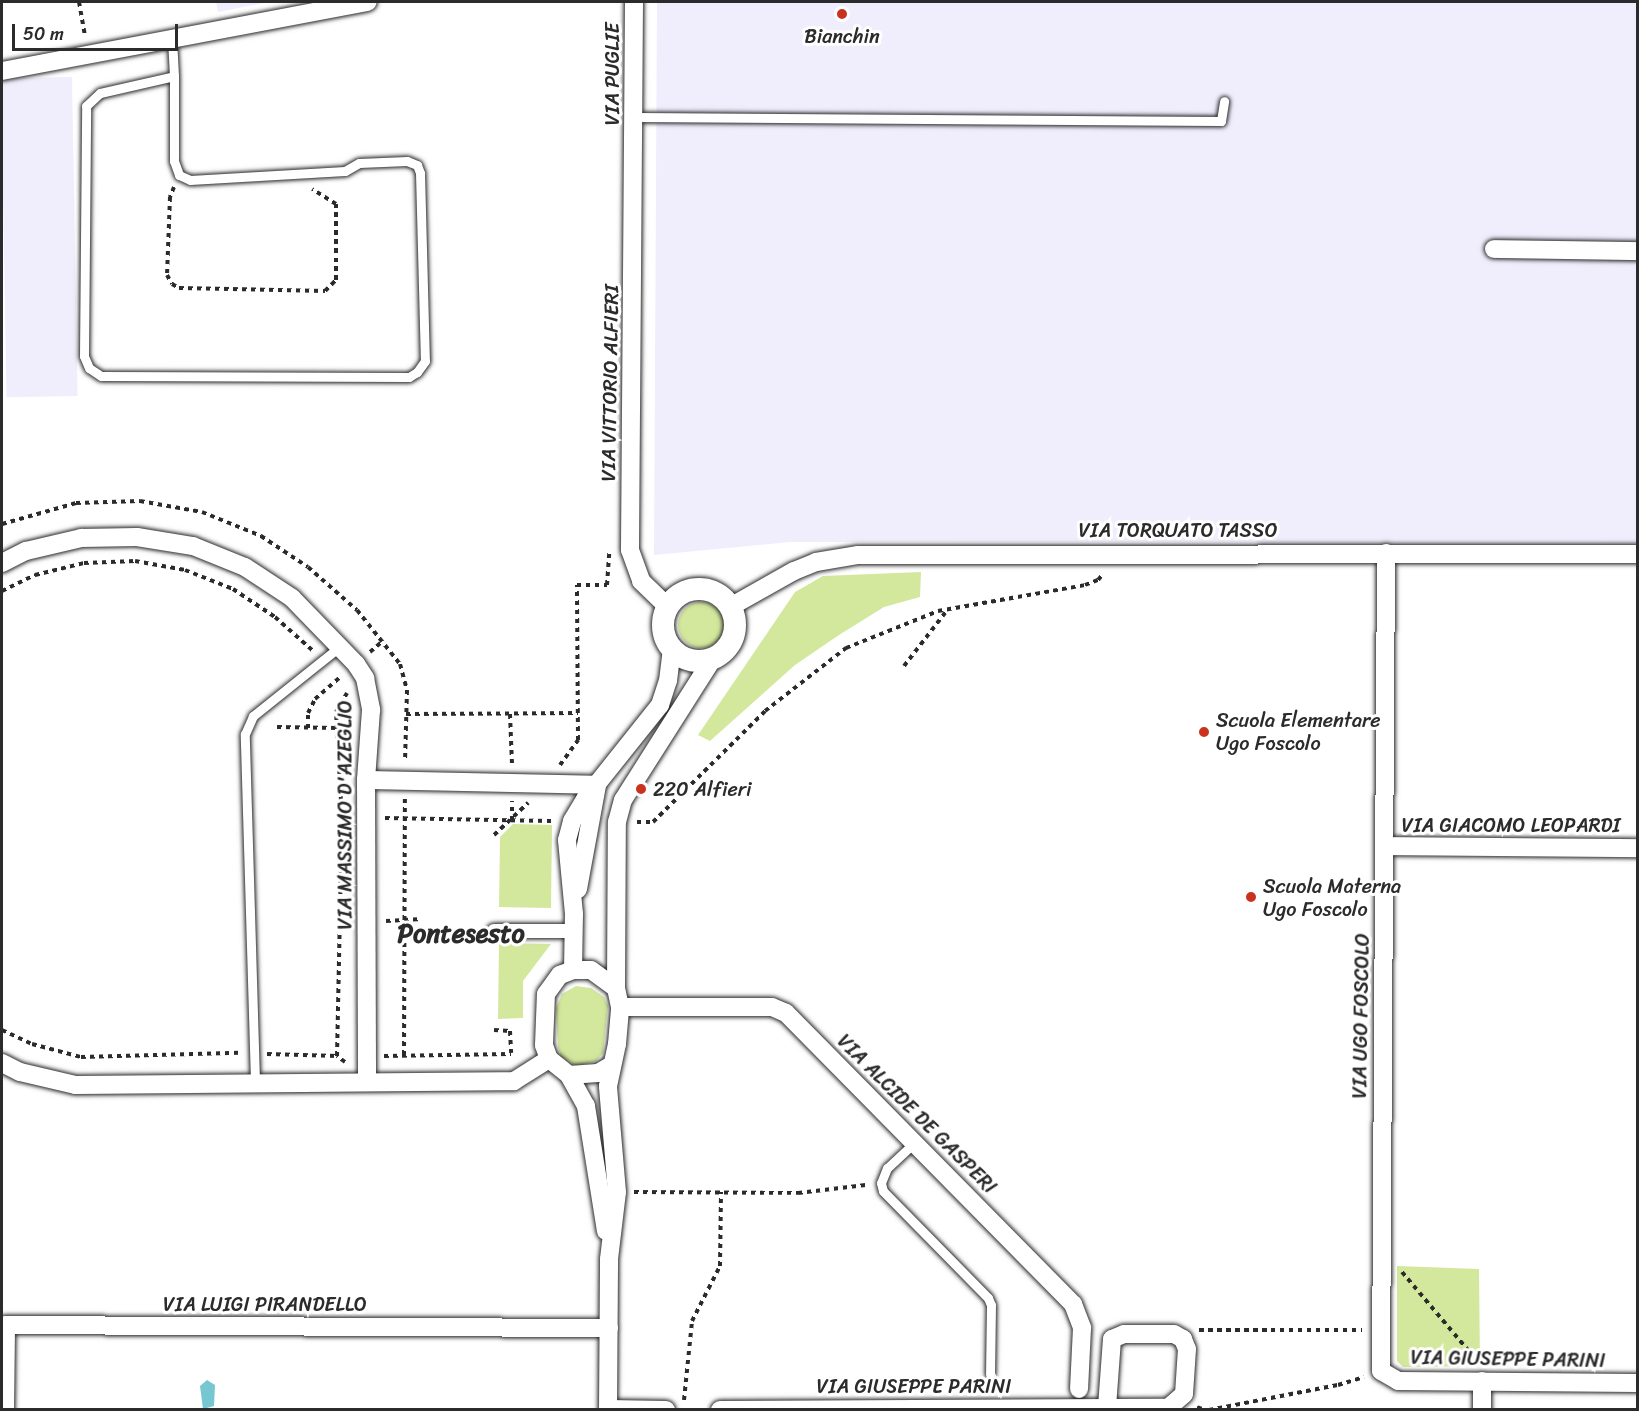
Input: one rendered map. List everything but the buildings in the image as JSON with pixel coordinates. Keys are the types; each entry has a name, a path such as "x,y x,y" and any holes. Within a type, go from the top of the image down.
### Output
{"street":[{"path":"2,70 368,2"},
{"name":"VIA PUGLIE","path":"634,2 635,146"},
{"name":"VIA VITTORIO ALFIERI","path":"635,146 630,550 641,581 668,607"},
{"path":"1494,249 1638,251"},
{"name":"VIA MASSIMO D'AZEGLIO","path":"2,563 26,551 81,538 137,537 193,546 245,567 292,598 356,664 365,678 371,710 366,780 368,1056 358,1082"},
{"name":"VIA TORQUATO TASSO","path":"730,607 805,567 858,555 1119,552 1638,554"},
{"name":"VIA UGO FOSCOLO","path":"1381,1371 1379,1330 1386,553"},
{"path":"573,970 574,923 567,840 572,821 597,784 660,705 668,681 672,649 663,624 668,607 678,596 706,590 730,607 736,622 733,638 712,660 623,800 617,822 616,988 620,1007 615,1057 610,1066 608,1105 615,1146 617,1192 609,1259 608,1409 666,1410"},
{"path":"672,649 694,662 712,660"},
{"path":"366,780 597,784"},
{"path":"574,923 597,784"},
{"name":"VIA GIACOMO LEOPARDI","path":"1385,846 1638,848"},
{"path":"494,931 574,923"},
{"path":"609,1259 586,1106 569,1075 549,1059 544,1045 546,994 560,975 573,970 591,970 616,988"},
{"name":"VIA ALCIDE DE GASPERI","path":"620,1007 779,1010 1073,1304 1082,1328 1079,1389"},
{"path":"2,1063 20,1072 76,1085 255,1081 514,1081 549,1059"},
{"path":"569,1075 598,1073 610,1066"},
{"name":"VIA LUIGI PIRANDELLO","path":"5,1410 6,1325 609,1328"},
{"path":"1107,1407 1112,1339 1124,1334 1164,1334 1183,1339"},
{"name":"VIA GIUSEPPE PARINI","path":"720,1410 1168,1408 1179,1403 1184,1394 1187,1349 1183,1339"},
{"name":"VIA GIUSEPPE PARINI","path":"1381,1371 1398,1381 1638,1383"},
{"path":"1482,1381 1482,1410"}],"lane":[{"path":"172,39 174,76 174,161 179,175 190,180 345,171 359,162 407,161 417,165 420,173 425,361 417,372 409,377 101,376 89,368 84,356 86,105 100,93 174,76"},
{"path":"636,117 1221,121 1224,101"},
{"path":"255,1081 245,734 253,716 339,647"},
{"path":"914,1143 887,1168 881,1183 883,1191 988,1298 992,1305 990,1374"}],"path":[{"path":"79,2 87,54"},
{"path":"179,175 170,197 167,275 172,284 179,288 325,291 336,280 336,204 311,189 303,173"},
{"path":"494,835 512,821 548,782 578,740 578,585 607,585 610,551"},
{"path":"617,822 653,822 765,711 846,648 949,609 1085,585 1118,566 1119,552"},
{"path":"2,591 35,575 84,563 135,561 185,570 233,589 275,617 341,676 349,690 336,712 342,819 337,1056"},
{"path":"904,666 949,609"},
{"path":"308,728 308,713 315,699 384,640"},
{"path":"404,1055 406,714 578,713"},
{"path":"277,728 337,728"},
{"path":"342,819 572,821"},
{"path":"2,1030 32,1044 81,1057 254,1053 337,1056 511,1054"},
{"path":"494,1030 510,1031 514,1081"},
{"path":"337,1056 349,1064 358,1082"},
{"path":"617,1192 798,1192 881,1183"},
{"path":"682,1410 692,1321 720,1266 721,1192"},
{"path":"1381,1264 1397,1266 1474,1353 1482,1381"},
{"path":"1183,1339 1203,1328 1379,1330"},
{"path":"1209,1410 1338,1385 1381,1371"}],"shaded area":[{"path":"216,2 269,2 218,12"},
{"path":"657,2 1637,2 1637,543 790,542 654,555"},
{"path":"72,77 78,396 7,397 2,78"}],"green space":[{"path":"921,572 920,597 884,607 795,665 710,741 698,735 795,592 823,576"},
{"path":"701,602 710,603 718,608 723,616 723,634 718,642 710,647 701,648 692,647 684,642 679,634 678,625 679,616 684,608 692,603"},
{"path":"513,824 552,825 551,908 499,907 500,837"},
{"path":"499,943 551,944 523,981 523,1018 498,1019"},
{"path":"576,986 591,988 604,997 608,1006 603,1053 596,1061 577,1066 561,1057 558,1047 556,1008 562,994"},
{"path":"1397,1266 1479,1269 1480,1366 1403,1367 1397,1361"}],"water":[{"path":"207,1380 215,1385 214,1406 203,1409 200,1386"}],"place":[{"name":"Bianchin","path":"842,14"},
{"name":"Scuola Elementare Ugo Foscolo","path":"1204,732"},
{"name":"220 Alfieri","path":"641,789"},
{"name":"Scuola Materna Ugo Foscolo","path":"1251,897"}],"district":[{"name":"Pontesesto","path":"461,934"}]}
